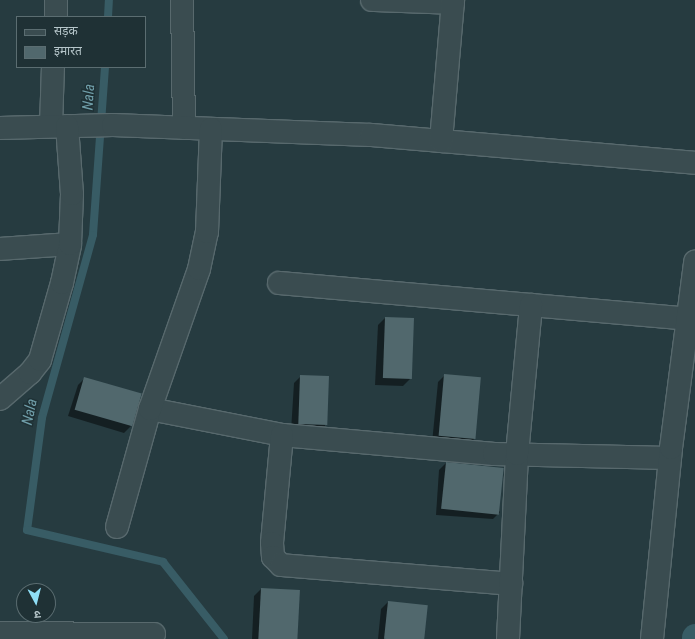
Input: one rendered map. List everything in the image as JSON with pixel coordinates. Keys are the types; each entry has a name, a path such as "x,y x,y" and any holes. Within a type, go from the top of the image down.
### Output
{"street":[{"path":"56,0 56,16"},
{"path":"182,0 184,128"},
{"path":"372,0 453,2 441,141"},
{"path":"0,399 30,373 40,360 62,283 70,244 72,194 66,126 54,68"},
{"path":"0,128 114,125 371,135 695,163"},
{"path":"117,527 150,409 199,269 207,232 211,129"},
{"path":"0,249 70,244"},
{"path":"652,639 670,458 695,262"},
{"path":"279,282 688,319"},
{"path":"508,639 517,454 531,305"},
{"path":"150,409 282,435 517,454 670,458"},
{"path":"282,435 272,543 273,557 281,565 511,584"},
{"path":"0,633 154,634"}],"building":[{"path":"385,317 414,318 412,379 383,378"},
{"path":"444,374 481,377 475,439 439,436"},
{"path":"300,375 329,376 327,425 298,424"},
{"path":"84,377 142,394 132,426 75,410"},
{"path":"446,462 504,468 499,515 441,509"},
{"path":"261,588 300,590 297,639 258,639"},
{"path":"388,601 428,605 424,639 384,639"}],"waterway":[{"name":"Nala","path":"108,16 109,0"},
{"name":"Nala","path":"105,68 93,235 42,418 27,530 163,562 224,639"}]}
